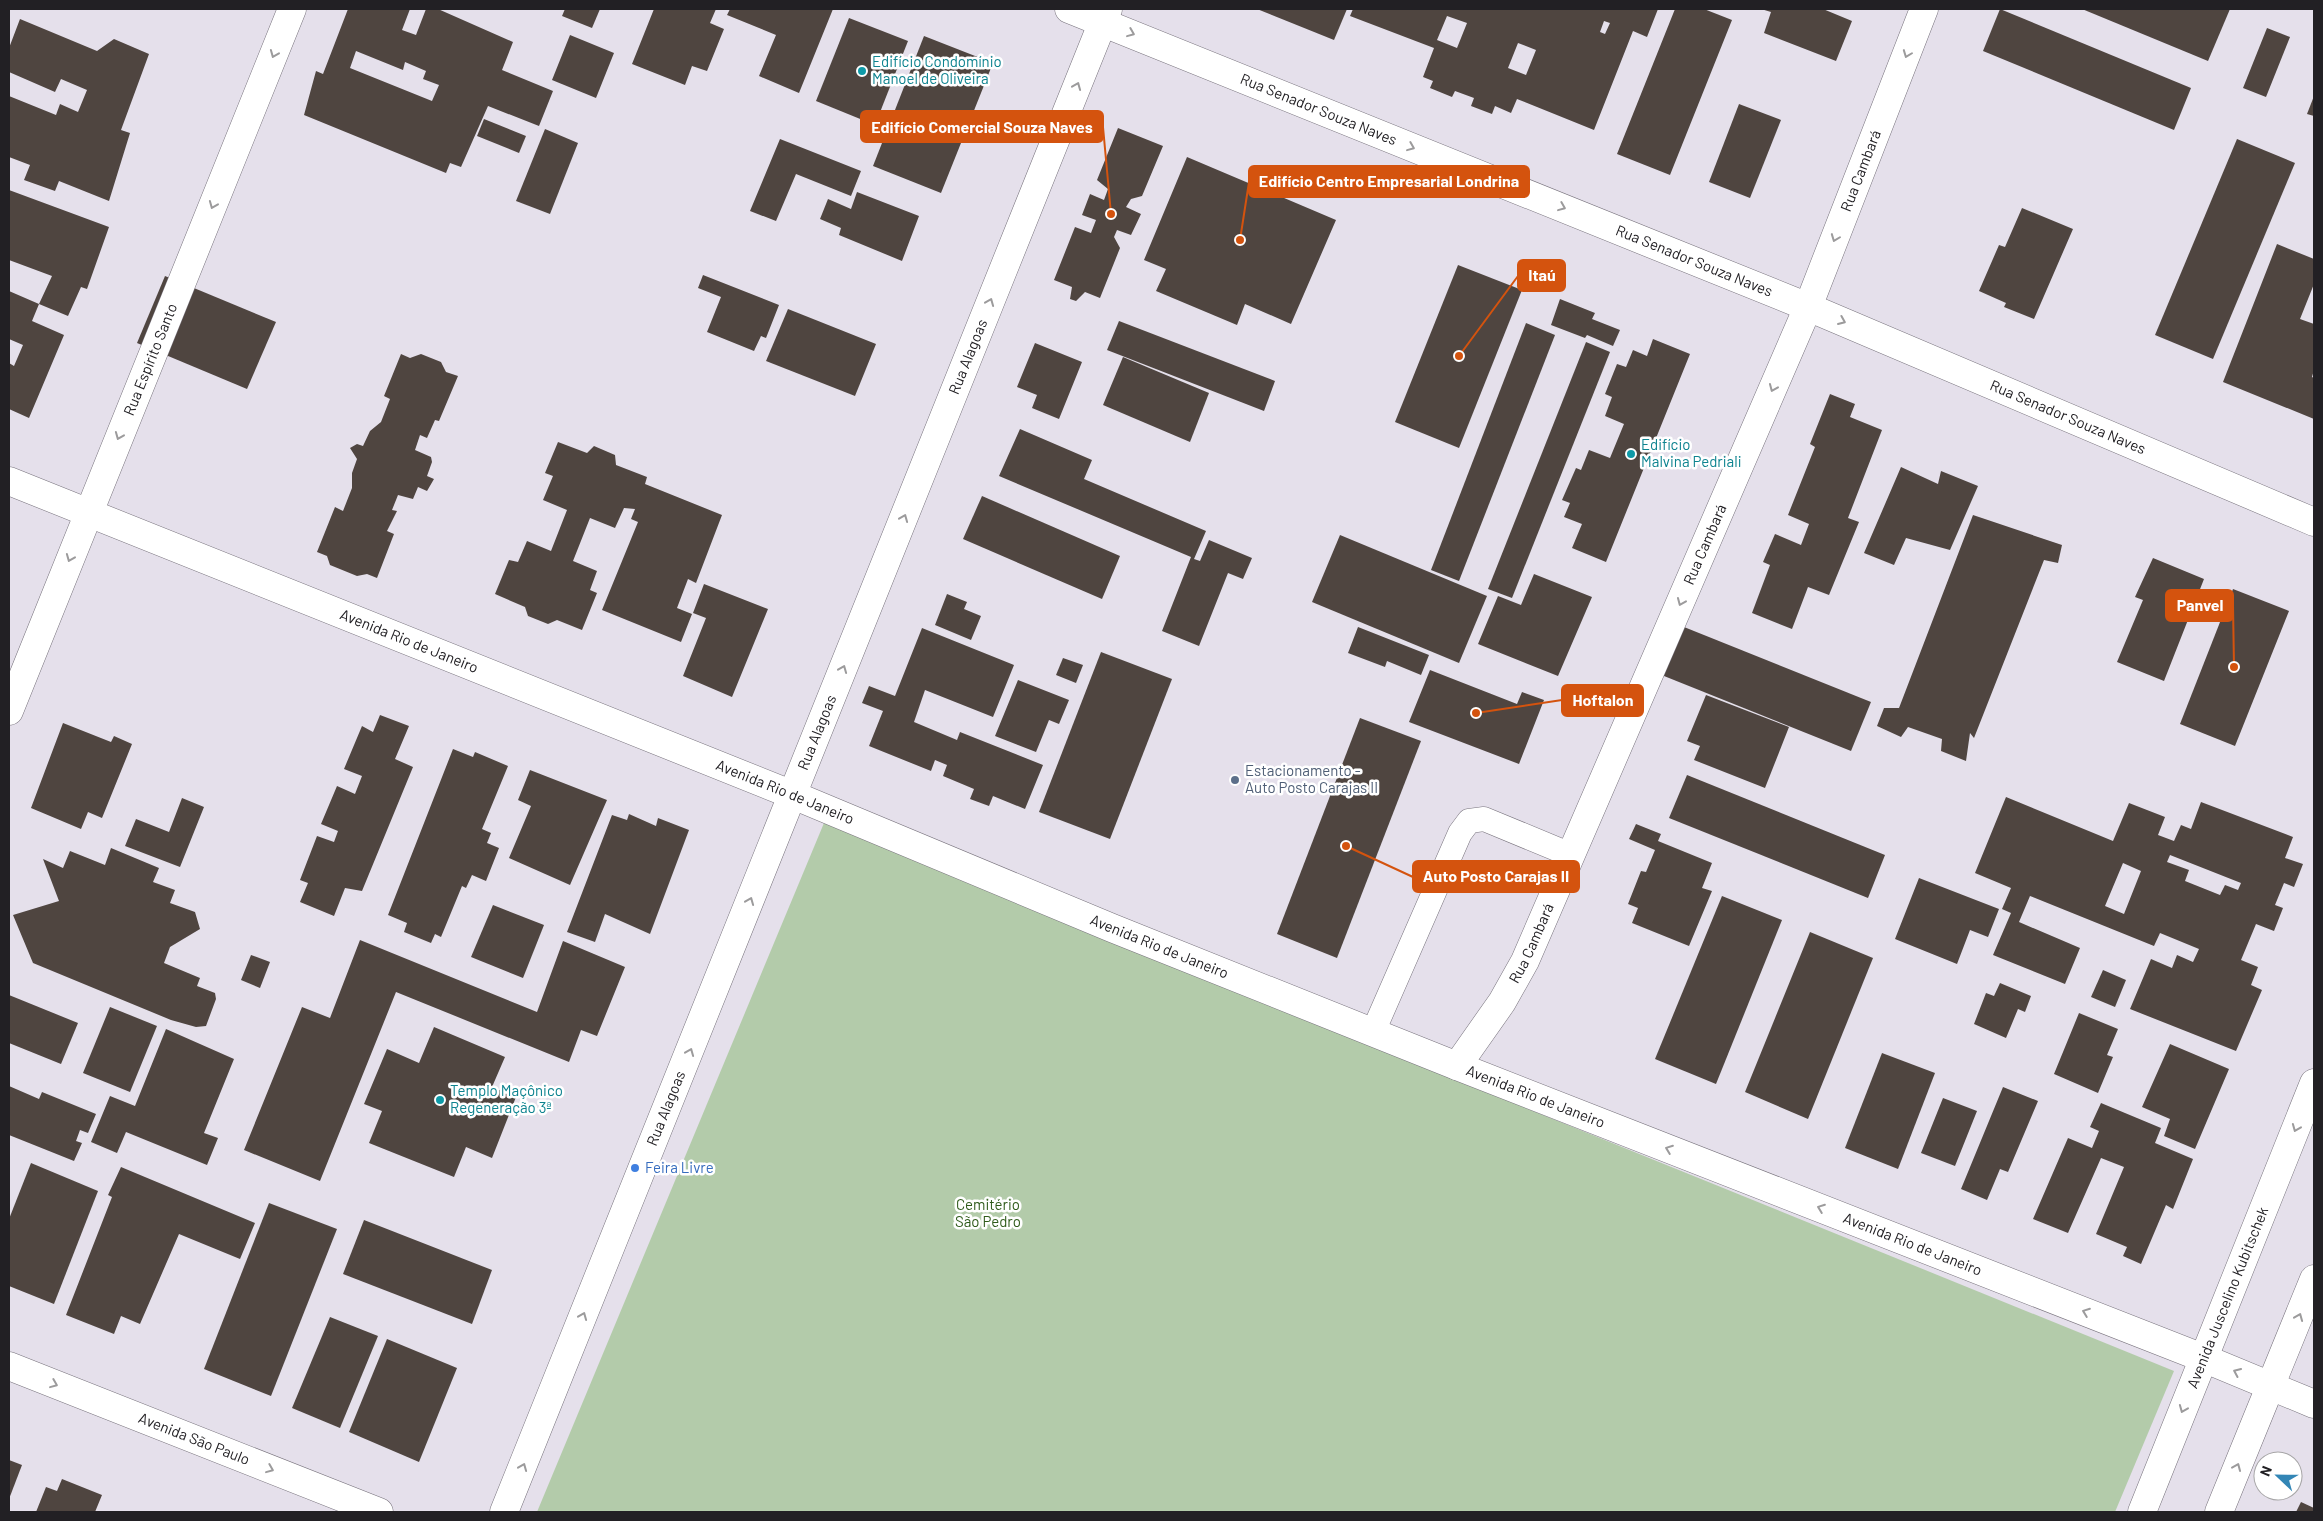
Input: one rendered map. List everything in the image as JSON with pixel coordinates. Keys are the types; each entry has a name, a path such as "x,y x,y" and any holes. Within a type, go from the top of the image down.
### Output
{"street":[{"name":"Rua Espírito Santo","path":"9,711 292,9"},
{"name":"Rua Senador Souza Naves","path":"1069,9 1105,15 1808,307 2314,522"},
{"name":"Rua Cambará","path":"1457,1066 1502,1002 1525,962 1808,307 1924,9"},
{"name":"Rua Alagoas","path":"504,1512 1105,15"},
{"name":"Avenida Rio de Janeiro","path":"9,481 793,795 1112,928 1457,1066 2204,1358 2314,1404"},
{"name":"Avenida Juscelino Kubitschek","path":"2142,1512 2314,1083"},
{"path":"2219,1512 2314,1279"},
{"name":"Avenida São Paulo","path":"9,1366 379,1512"}],"lane":[{"path":"1373,1032 1460,833 1469,821 1484,820 1571,855"}],"green space":[{"name":"Cemitério São Pedro","path":"824,823 2174,1371 2115,1512 537,1512"}],"building":[{"path":"348,9 410,9 402,30 416,35 426,9 438,9 513,42 502,70 553,91 539,126 488,106 461,167 450,163 446,173 304,115 316,71 323,74","holes":["356,51 403,70 405,62 426,71 423,79 439,85 432,101 350,68"]},
{"path":"565,9 600,9 592,28 562,16"},
{"path":"654,9 716,9 710,23 724,29 707,71 692,66 685,85 632,64"},
{"path":"730,9 833,9 799,93 759,76 776,35 727,15"},
{"path":"1257,9 1347,9 1334,40"},
{"path":"1353,9 1658,9 1647,37 1633,31 1594,130 1517,99 1511,113 1495,106 1492,114 1471,106 1474,98 1455,91 1452,97 1430,88 1433,81 1423,77 1434,48 1350,16","holes":["1447,16 1467,23 1457,48 1437,40","1604,21 1610,23 1605,34 1600,32","1518,43 1536,50 1526,75 1508,68"]},
{"path":"1675,9 1704,9 1732,20 1670,175 1617,154"},
{"path":"1761,9 1823,9 1852,21 1836,61 1764,33 1771,12"},
{"path":"2000,9 2191,88 2174,130 1983,51"},
{"path":"2082,9 2230,9 2208,61"},
{"name":"Edifício Condomínio Manoel de Oliveira","path":"849,18 908,41 875,125 816,101"},
{"path":"20,19 97,51 114,39 149,54 121,130 130,133 109,201 59,181 55,191 24,180 30,165 9,157 9,96 56,115 60,104 78,112 87,90 61,79 55,92 9,72 9,48"},
{"path":"2267,28 2290,37 2266,97 2243,88"},
{"path":"570,35 614,53 596,98 552,80"},
{"path":"924,36 993,63 941,193 873,166"},
{"path":"2314,96 2314,116 2307,114"},
{"path":"1739,104 1781,120 1750,198 1709,182"},
{"path":"484,119 526,136 519,153 477,136"},
{"path":"1118,128 1163,146 1142,196 1131,199 1126,207 1141,214 1131,235 1117,230 1114,237 1120,248 1100,298 1085,292 1076,301 1070,299 1072,287 1054,280 1075,227 1091,233 1096,220 1082,215 1090,194 1104,200 1108,189 1097,180"},
{"path":"545,129 578,143 550,214 516,201"},
{"path":"780,139 861,171 851,196 796,174 776,221 750,211"},
{"path":"2237,139 2295,163 2213,359 2155,335"},
{"path":"1187,157 1336,220 1291,324 1245,304 1237,325 1156,291 1166,269 1144,260"},
{"path":"9,190 109,227 87,289 81,287 68,316 39,304 52,276 9,260"},
{"path":"857,192 919,216 902,261 839,235 841,228 820,219 828,199 851,209"},
{"path":"2022,208 2073,229 2034,319 2004,307 2006,303 1979,291 1999,245 2005,247"},
{"path":"2277,244 2314,259 2314,284 2300,319 2314,324 2314,370 2312,377 2314,378 2314,419 2223,382"},
{"path":"1458,265 1522,290 1459,448 1395,422"},
{"path":"703,275 779,305 766,338 761,336 754,351 707,332 721,297 698,288"},
{"path":"165,276 276,322 247,389 137,343"},
{"path":"9,291 39,304 32,321 64,335 29,418 9,409 9,363 14,366 23,345 9,339"},
{"path":"1560,299 1595,313 1592,319 1620,330 1613,346 1587,335 1585,338 1551,325"},
{"path":"788,309 876,344 855,396 766,361"},
{"path":"1119,321 1275,381 1264,411 1107,350"},
{"path":"1526,323 1555,335 1459,581 1431,570"},
{"name":"Edifício Malvina Pedriali","path":"1653,339 1690,354 1606,562 1572,548 1582,524 1564,517 1570,503 1562,500 1576,468 1581,470 1589,450 1610,458 1624,424 1605,416 1612,397 1605,394 1617,364 1626,367 1633,350 1647,356"},
{"path":"1586,342 1610,352 1512,598 1488,589"},
{"path":"1035,343 1082,362 1059,419 1032,408 1037,395 1017,387"},
{"path":"401,354 410,358 421,354 441,362 446,372 458,376 439,421 435,420 427,438 420,435 415,450 431,457 432,462 427,476 434,479 427,491 418,487 413,499 398,495 392,510 397,511 387,531 394,534 377,578 367,574 357,576 330,565 327,556 317,552 335,507 343,511 352,488 352,473 357,459 350,448 357,444 363,446 370,431 381,422 390,399 384,396"},
{"path":"1123,357 1209,393 1190,442 1103,405"},
{"path":"1830,394 1855,404 1850,417 1882,430 1848,518 1859,522 1829,595 1808,587 1792,629 1752,613 1770,565 1763,562 1775,534 1801,545 1809,524 1788,515 1815,447 1810,444"},
{"path":"1020,429 1092,460 1084,479 1206,531 1194,559 1200,561 1209,540 1252,558 1243,579 1228,573 1199,646 1162,631 1191,557 999,476"},
{"path":"558,442 587,453 594,446 615,455 616,465 647,477 645,484 722,515 696,583 688,579 677,608 692,614 681,642 602,610 638,522 631,519 635,509 624,508 615,528 590,518 573,561 597,571 590,590 597,593 582,630 557,620 548,624 528,616 525,607 495,594 509,560 518,562 527,541 551,551 567,510 543,500 553,476 545,473"},
{"path":"1901,467 1938,484 1941,471 1978,486 1950,550 1906,538 1894,565 1864,553"},
{"path":"982,496 1120,556 1102,599 963,539"},
{"path":"1973,515 2062,545 2058,563 2044,560 1974,738 1970,733 1966,761 1941,751 1942,739 1908,727 1901,737 1877,726 1884,708 1899,708"},
{"path":"1340,535 1487,596 1459,663 1312,602"},
{"path":"2153,558 2204,579 2164,681 2117,662 2143,600 2135,597"},
{"path":"1534,574 1592,597 1558,676 1478,644 1498,596 1521,605"},
{"path":"704,584 768,609 732,697 683,676 706,618 693,613"},
{"path":"2233,589 2289,611 2235,746 2180,724"},
{"path":"947,594 967,602 964,609 981,616 971,640 935,625"},
{"path":"1679,625 1871,702 1851,751 1659,674"},
{"path":"1358,627 1429,655 1421,675 1387,661 1385,667 1348,653"},
{"path":"922,628 1014,665 993,717 925,690 914,722 957,740 960,732 1043,765 1025,809 993,796 989,806 970,799 974,789 943,776 947,765 935,760 931,771 869,746 883,711 862,703 869,686 895,696"},
{"path":"1101,652 1172,679 1110,839 1039,812"},
{"path":"1063,658 1083,665 1076,683 1056,675"},
{"path":"1430,670 1517,704 1522,692 1544,700 1519,764 1409,722"},
{"path":"1018,680 1069,700 1059,724 1049,720 1036,752 995,736"},
{"path":"1706,695 1789,727 1765,788 1694,760 1700,746 1687,741"},
{"path":"380,715 409,726 395,759 413,767 362,891 345,888 334,916 300,902 308,883 300,880 317,836 334,842 338,831 321,824 337,786 355,794 362,776 344,769 362,726 373,732"},
{"path":"1360,718 1421,741 1337,958 1277,934"},
{"path":"63,723 111,742 114,736 132,744 102,818 88,812 81,829 31,808"},
{"path":"453,749 473,757 475,752 508,766 482,829 491,833 487,843 499,848 486,881 472,875 466,888 462,886 441,937 435,934 431,943 404,932 407,923 388,915"},
{"path":"530,770 607,800 570,885 509,858 531,806 518,800"},
{"path":"1687,775 1885,855 1868,898 1669,818"},
{"path":"2006,797 2113,841 2129,803 2165,817 2158,835 2174,841 2181,825 2191,829 2201,802 2293,837 2285,858 2303,864 2294,887 2284,883 2275,905 2283,908 2274,931 2256,924 2241,960 2258,967 2251,985 2262,990 2236,1051 2130,1009 2151,959 2172,968 2177,955 2193,962 2199,949 2160,933 2154,946 2030,896 2019,922 2080,948 2065,984 1993,955 2011,913 2002,909 2011,888 1975,873","holes":["2170,855 2241,883 2238,890 2225,885 2220,895 2185,881 2189,870 2167,862","2123,863 2141,871 2124,914 2105,906"]},
{"path":"182,798 204,807 180,867 125,846 136,819 169,832"},
{"path":"629,814 656,826 658,818 689,830 650,934 605,914 595,942 567,932 612,815 627,820"},
{"path":"1636,824 1661,834 1658,841 1712,863 1702,888 1712,891 1689,946 1632,923 1638,908 1628,904 1641,871 1646,872 1655,850 1629,839"},
{"path":"111,848 159,868 153,882 175,890 170,903 195,912 200,929 170,947 164,963 200,978 197,986 215,993 216,999 206,1026 196,1027 171,1020 33,963 13,915 59,901 43,859 63,868 70,851 105,865"},
{"path":"1919,878 1999,909 1988,937 1970,930 1957,964 1895,939"},
{"path":"1722,896 1782,920 1716,1084 1655,1059"},
{"path":"493,905 544,925 523,978 471,957"},
{"path":"1810,932 1873,958 1808,1119 1745,1092"},
{"path":"360,940 537,1012 563,941 625,967 597,1036 581,1030 569,1062 396,992 320,1181 244,1150 302,1007 330,1018"},
{"path":"251,955 270,962 260,988 241,980"},
{"path":"2103,970 2126,980 2115,1007 2091,997"},
{"path":"2000,983 2031,996 2025,1012 2018,1009 2006,1038 1974,1024 1986,993 1994,996"},
{"path":"9,995 78,1023 61,1064 9,1043"},
{"path":"110,1007 157,1026 130,1092 83,1073"},
{"path":"2079,1013 2118,1029 2107,1055 2113,1057 2098,1093 2054,1074"},
{"name":"Templo Maçônico Regeneração 3ª","path":"434,1027 505,1057 492,1087 516,1097 492,1158 466,1147 454,1177 369,1143 382,1111 364,1104 387,1049 419,1063"},
{"path":"166,1029 234,1059 204,1133 218,1138 207,1165 126,1132 117,1153 91,1142 110,1096 135,1106"},
{"path":"2170,1044 2229,1069 2195,1149 2164,1136 2170,1119 2142,1107"},
{"path":"1882,1053 1935,1073 1898,1169 1845,1148"},
{"path":"9,1086 39,1099 42,1092 96,1114 88,1133 80,1130 76,1141 82,1143 74,1161 9,1135"},
{"path":"2003,1087 2038,1101 2008,1172 2000,1169 1987,1200 1961,1189"},
{"path":"1943,1098 1977,1111 1955,1166 1921,1153"},
{"path":"2101,1103 2161,1128 2155,1143 2193,1159 2173,1209 2166,1205 2141,1264 2123,1256 2127,1247 2096,1234 2124,1167 2101,1158 2068,1233 2033,1219 2068,1138 2092,1148 2099,1131 2090,1127"},
{"path":"31,1163 98,1191 54,1304 9,1286 9,1219"},
{"path":"121,1167 255,1223 240,1259 179,1234 140,1324 121,1316 114,1334 66,1315 112,1197 108,1195"},
{"path":"269,1203 337,1229 271,1396 204,1369"},
{"path":"364,1220 492,1270 472,1324 343,1274"},
{"path":"330,1317 378,1336 340,1428 292,1408"},
{"path":"387,1339 457,1368 419,1462 349,1432"},
{"path":"9,1460 22,1465 9,1499"},
{"path":"62,1479 102,1495 95,1512 36,1512 46,1487 57,1491"},
{"path":"2301,1502 2314,1508 2314,1512 2296,1512"}],"place":[{"name":"Edifício Condomínio Manoel de Oliveira","path":"862,71"},
{"name":"Edifício Comercial Souza Naves","path":"1111,214"},
{"name":"Edifício Centro Empresarial Londrina","path":"1240,240"},
{"name":"Itaú","path":"1459,356"},
{"name":"Edifício Malvina Pedriali","path":"1631,454"},
{"name":"Panvel","path":"2234,667"},
{"name":"Hoftalon","path":"1476,713"},
{"name":"Estacionamento - Auto Posto Carajas II","path":"1235,780"},
{"name":"Auto Posto Carajas II","path":"1346,846"},
{"name":"Templo Maçônico Regeneração 3ª","path":"440,1100"},
{"name":"Feira Livre","path":"635,1168"}]}
